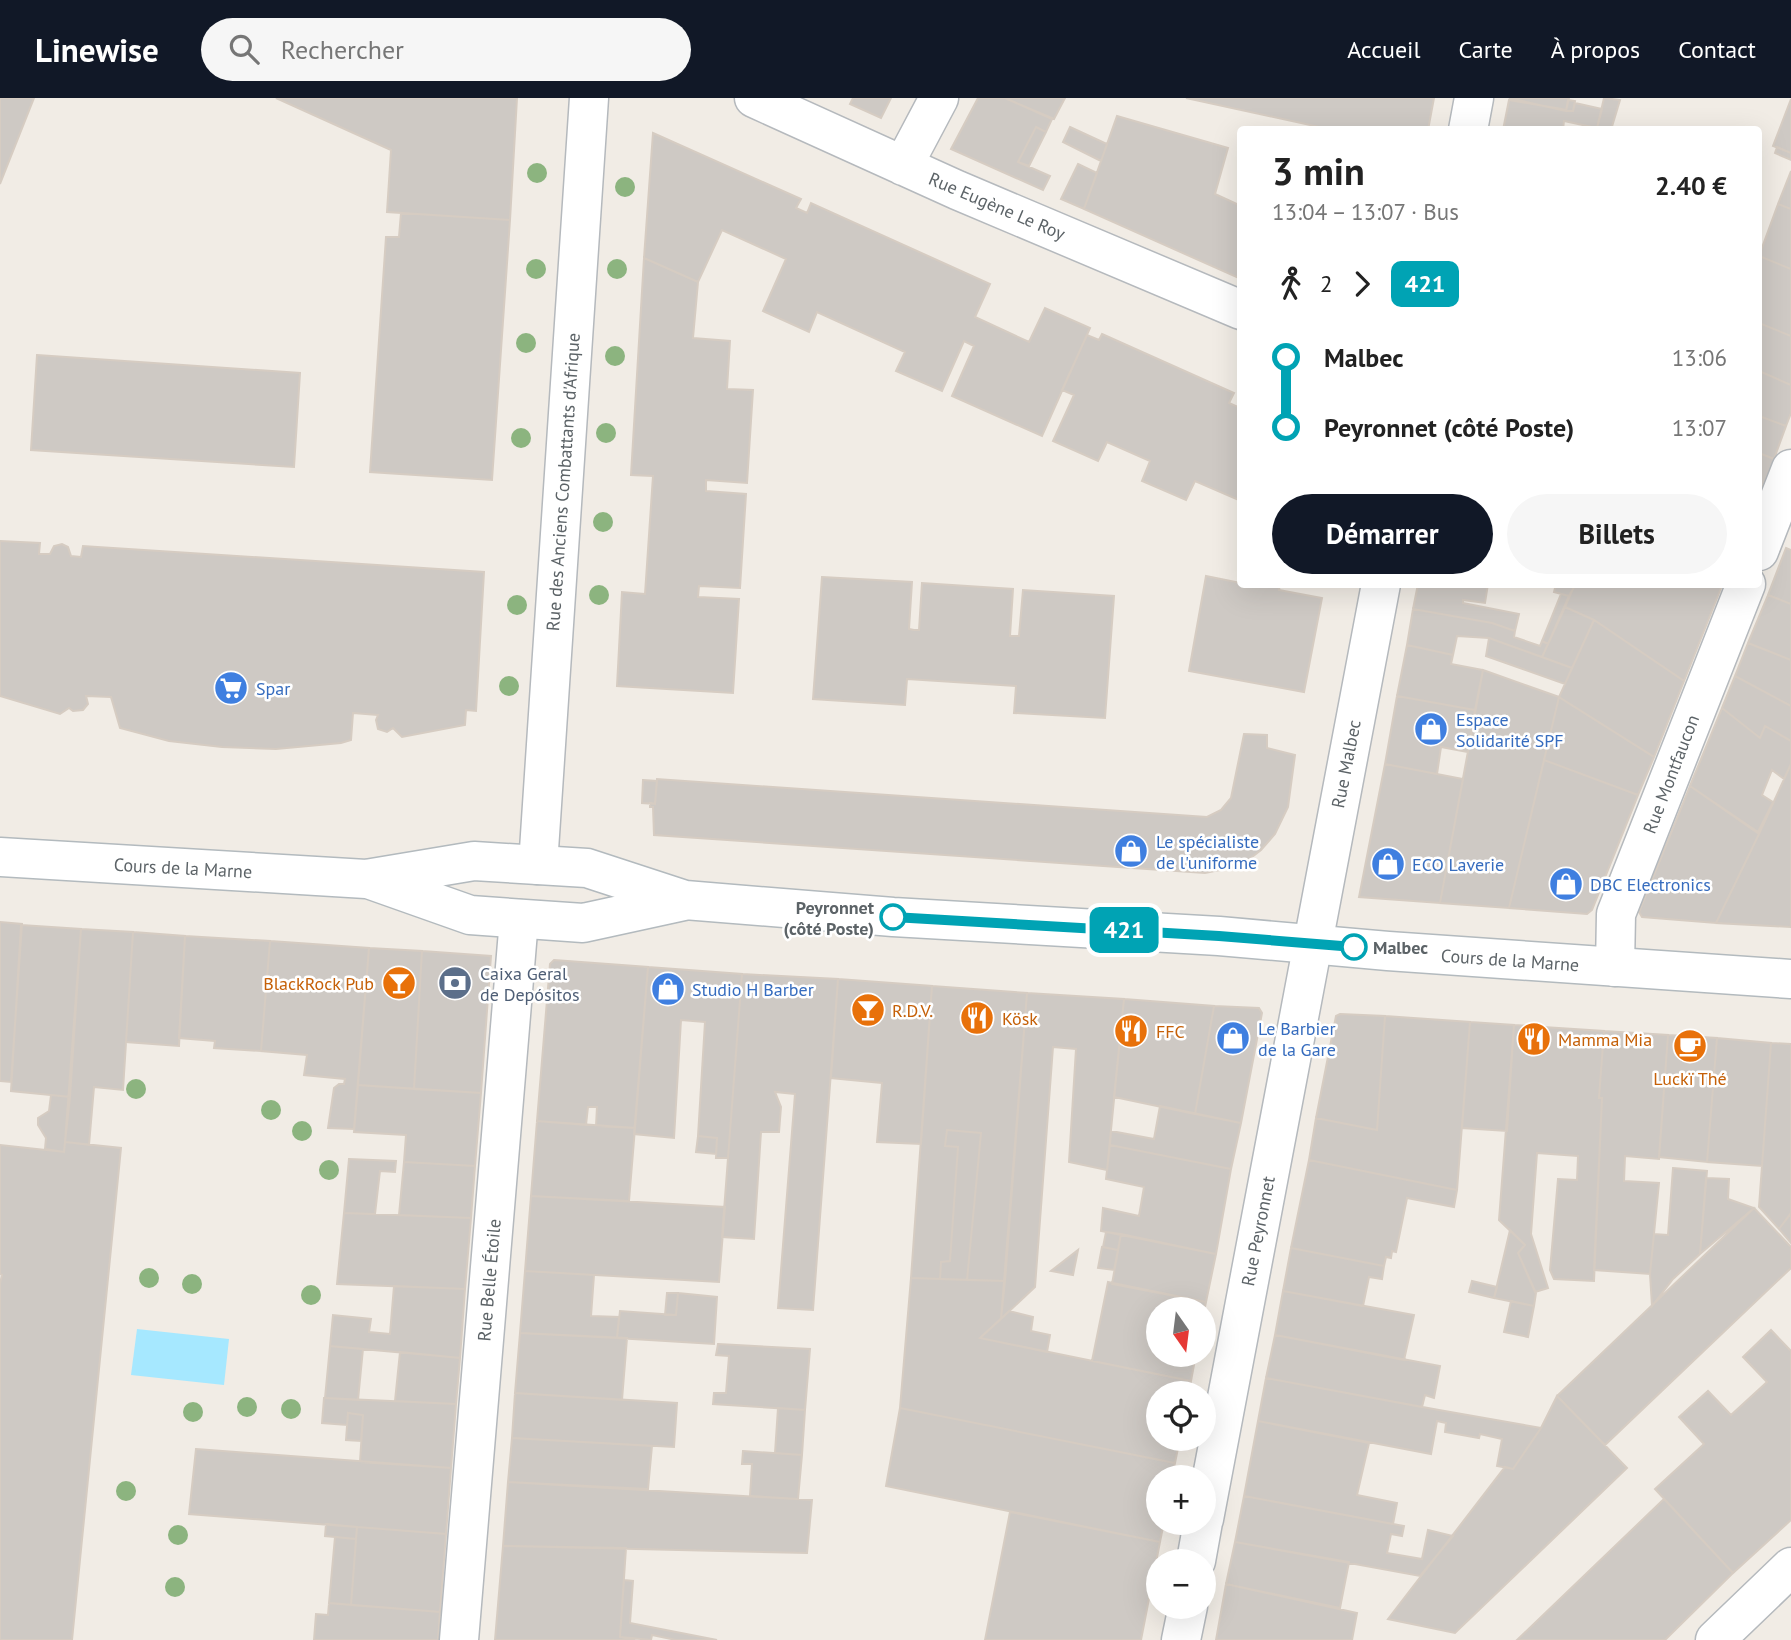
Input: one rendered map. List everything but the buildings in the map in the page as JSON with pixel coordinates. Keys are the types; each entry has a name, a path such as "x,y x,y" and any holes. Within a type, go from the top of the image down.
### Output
{"street":[{"name":"Rue des Anciens Combattants d'Afrique","path":"538,865 589,98"},
{"name":"Rue Eugène Le Roy","path":"754,98 903,166 1237,308"},
{"path":"903,166 939,98"},
{"path":"1469,126 1474,98"},
{"path":"1762,543 1791,469"},
{"name":"Rue Malbec","path":"1312,943 1380,588"},
{"name":"Rue Montfaucon","path":"1615,967 1616,914 1744,588"},
{"name":"Cours de la Marne","path":"0,857 366,879 474,861 587,868 685,901 1312,943 1791,979"},
{"name":"Cours de la Marne","path":"366,879 470,915 519,919 583,923 685,901"},
{"name":"Rue Belle Étoile","path":"459,1640 519,919"},
{"name":"Rue Peyronnet","path":"1214,1465 1312,943"},
{"path":"1715,1640 1791,1567"},
{"path":"1181,1640 1185,1619"}],"water":[{"path":"137,1329 229,1339 224,1385 131,1375"}],"bus line":[{"name":"421","path":"893,917 1219,936 1354,947"}],"place":[{"name":"Spar","path":"231,688"},
{"name":"Espace Solidarité SPF","path":"1431,729"},
{"name":"Le spécialiste de l'uniforme","path":"1131,851"},
{"name":"ECO Laverie","path":"1388,864"},
{"name":"DBC Electronics","path":"1566,884"},
{"name":"Peyronnet (côté Poste)","path":"893,917"},
{"name":"Malbec","path":"1354,947"},
{"name":"BlackRock Pub","path":"399,983"},
{"name":"Caixa Geral de Depósitos","path":"455,983"},
{"name":"Studio H Barber","path":"668,989"},
{"name":"R.D.V.","path":"868,1010"},
{"name":"Kösk","path":"977,1018"},
{"name":"FFC","path":"1131,1031"},
{"name":"Le Barbier de la Gare","path":"1233,1038"},
{"name":"Mamma Mia","path":"1534,1039"},
{"name":"Luckï Thé","path":"1690,1046"}]}
